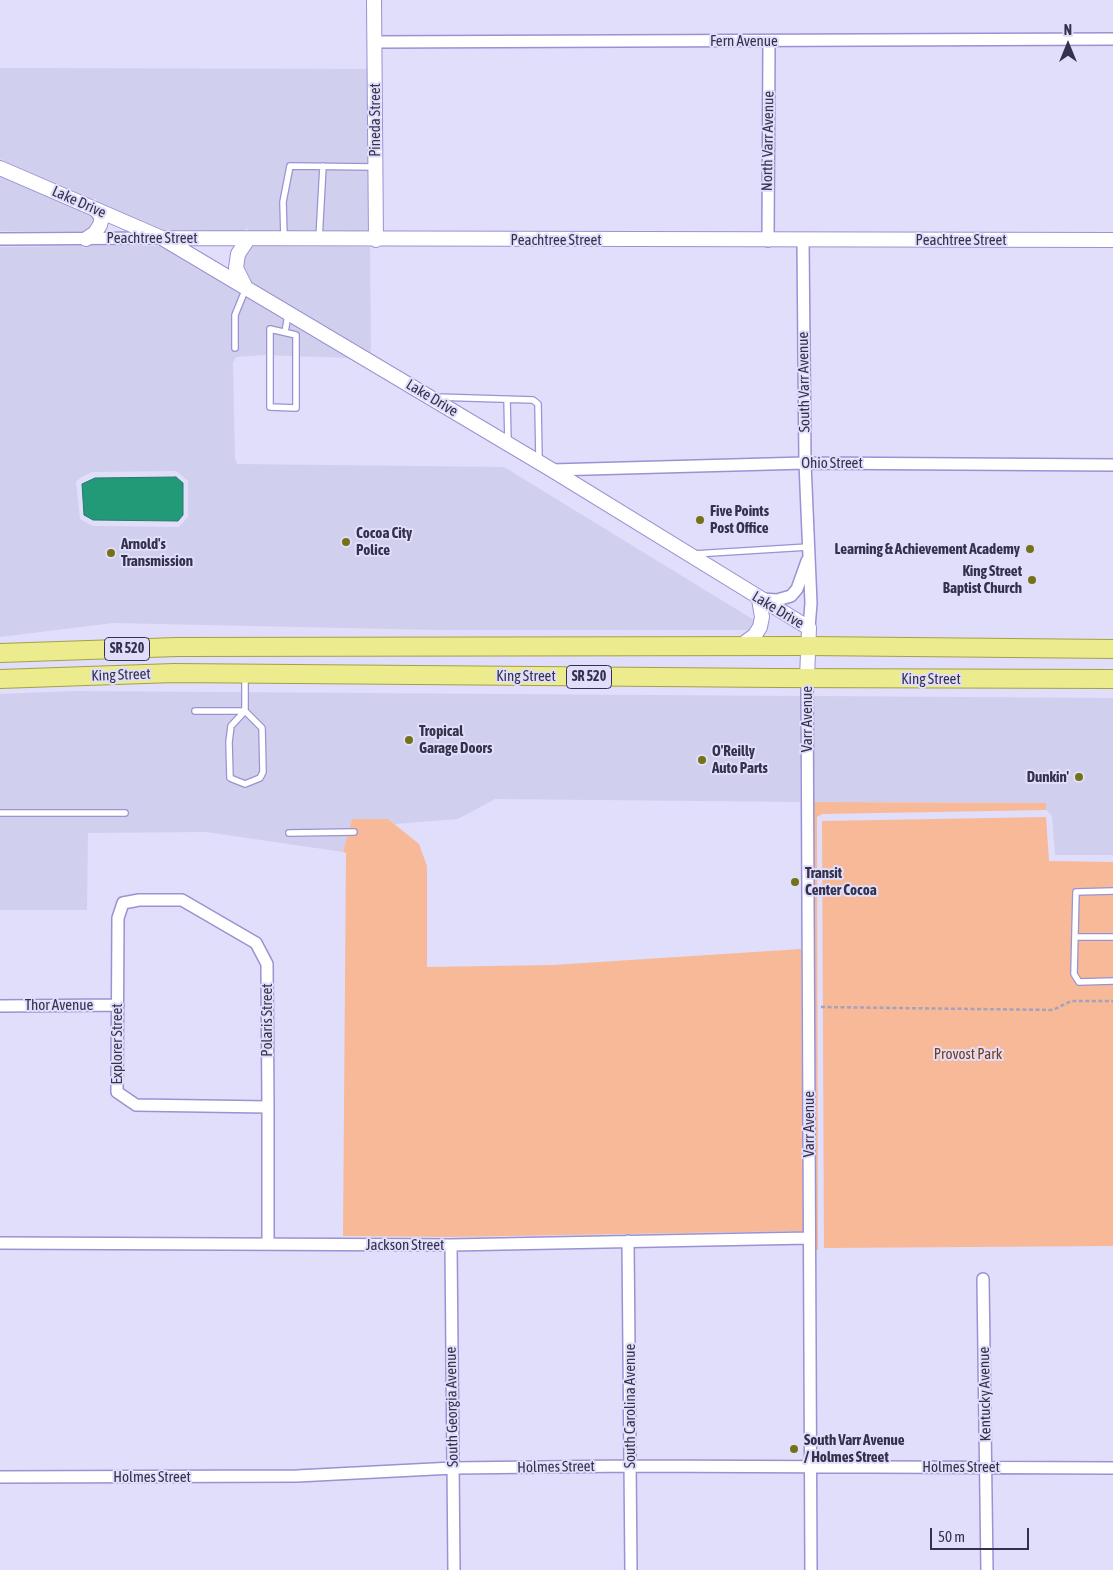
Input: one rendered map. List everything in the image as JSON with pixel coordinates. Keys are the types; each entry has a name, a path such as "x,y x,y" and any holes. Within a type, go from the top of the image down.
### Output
{"main road":[{"name":"King Street","path":"0,653 77,652 177,647 808,646 1113,648"},
{"path":"120,675 133,663 210,663 242,648"},
{"path":"0,664 63,660 77,652"},
{"name":"King Street","path":"0,679 245,673 1113,679"}],"street":[{"name":"Pineda Street","path":"374,0 376,240"},
{"name":"Fern Avenue","path":"375,42 1113,39"},
{"name":"North Varr Avenue","path":"768,240 769,41"},
{"name":"Lake Drive","path":"0,168 162,238 692,554 759,599 809,628 807,678"},
{"path":"86,239 95,233 100,225 102,217 95,209"},
{"name":"Peachtree Street","path":"0,239 1113,240"},
{"path":"246,288 236,268 238,254 248,239"},
{"name":"South Varr Avenue","path":"803,240 805,463 809,551"},
{"name":"Ohio Street","path":"552,470 805,463 1113,464"},
{"path":"739,647 755,635 760,627 762,617 759,599 777,600 791,596 798,589 809,551"},
{"path":"809,551 811,616 809,628"},
{"name":"Varr Avenue","path":"807,678 811,1570"},
{"name":"Polaris Street","path":"123,903 139,900 182,900 256,943 267,964 268,1244"},
{"name":"Explorer Street","path":"123,903 118,918 117,1092 136,1105 268,1106"},
{"name":"Thor Avenue","path":"0,1006 118,1005"},
{"name":"Jackson Street","path":"0,1243 451,1245 809,1238"},
{"name":"South Carolina Avenue","path":"628,1242 631,1570"},
{"name":"South Georgia Avenue","path":"451,1245 454,1570"},
{"name":"Kentucky Avenue","path":"982,1279 987,1466 987,1570"},
{"name":"Holmes Street","path":"0,1477 297,1476 453,1468 630,1466 1113,1468"}],"lane":[{"path":"284,239 283,202 290,166 376,167"},
{"path":"318,239 323,166"},
{"path":"235,348 235,315 246,288"},
{"path":"285,332 288,314"},
{"path":"270,329 285,332 296,335 296,408 270,407 270,329"},
{"path":"430,397 533,400 538,404 539,462"},
{"path":"507,399 508,444"},
{"path":"692,554 809,551"},
{"path":"194,711 245,712 262,728 262,772 260,778 245,784 230,778 229,742 232,726 245,712 245,673"},
{"path":"0,812 124,812"},
{"path":"289,832 354,832"},
{"path":"1113,891 1076,892 1074,974 1079,982 1113,981"},
{"path":"1075,937 1113,937"}],"path":[{"path":"819,1007 1053,1010 1071,1001 1113,1001"}],"shaded area":[{"path":"0,68 368,69 369,232 250,231 246,228 244,231 164,230 98,202 95,198 93,200 0,159"},
{"path":"0,176 91,215 94,219 91,227 84,231 0,231"},
{"path":"82,246 83,249 87,246 161,246 241,293 243,298 246,296 349,358 263,355 236,357 233,363 235,459 237,464 504,467 754,620 754,624 748,630 437,630 113,623 0,637 0,247","holes":["176,471 188,481 188,517 179,527 93,526 80,519 76,482 92,472"]},
{"path":"251,246 370,247 371,353 251,282 243,267 245,257"},
{"path":"176,477 183,483 183,515 178,521 93,520 84,515 82,484 95,478"},
{"path":"73,691 800,696 800,802 495,799 458,819 395,824 388,819 352,819 343,852 206,832 88,833 87,910 0,910 0,694"},
{"path":"814,696 1113,698 1113,855 1055,855 1052,816 1046,810 1045,803 814,802"}],"green space":[{"path":"814,802 1046,803 1046,810 822,814 817,817 818,1250 816,1250"},
{"name":"Provost Park","path":"1046,817 1049,861 1113,862 1113,1246 824,1248 822,821"},
{"path":"352,819 388,819 419,844 427,866 427,967 553,965 801,949 803,1231 451,1237 343,1236 346,853 343,852"}],"place":[{"name":"Five Points Post Office","path":"700,520"},
{"name":"Cocoa City Police","path":"346,542"},
{"name":"Learning & Achievement Academy","path":"1030,549"},
{"name":"Arnold's Transmission","path":"111,553"},
{"name":"King Street Baptist Church","path":"1032,580"},
{"name":"Tropical Garage Doors","path":"409,740"},
{"name":"O'Reilly Auto Parts","path":"702,760"},
{"name":"Dunkin'","path":"1079,777"},
{"name":"Transit Center Cocoa","path":"795,882"},
{"name":"South Varr Avenue / Holmes Street","path":"794,1449"}]}
